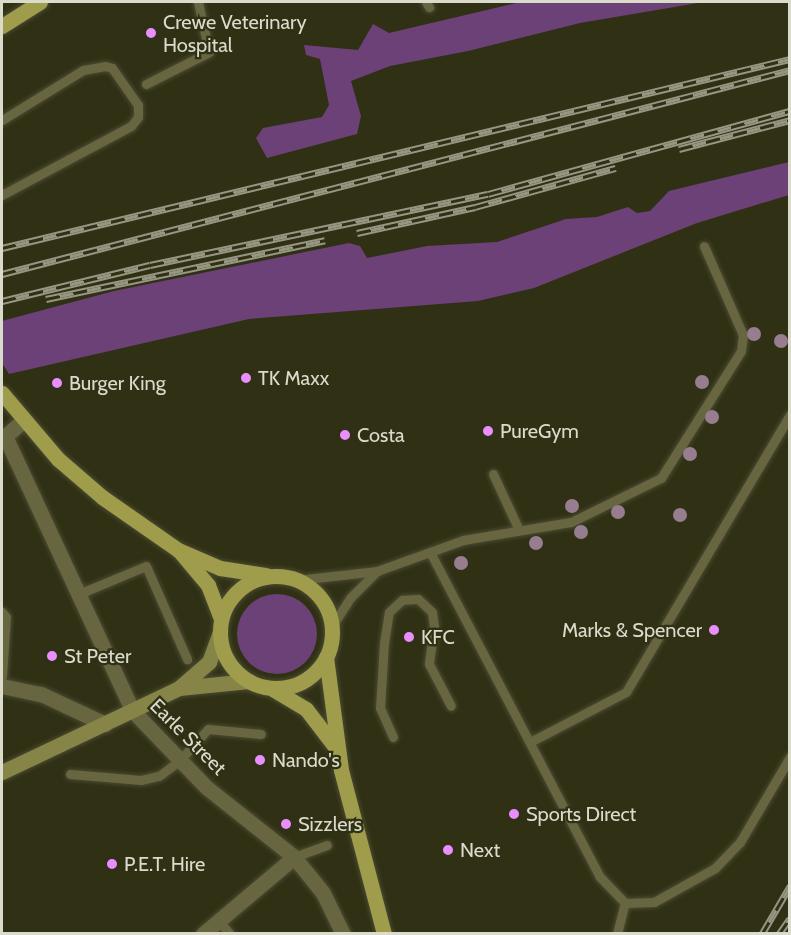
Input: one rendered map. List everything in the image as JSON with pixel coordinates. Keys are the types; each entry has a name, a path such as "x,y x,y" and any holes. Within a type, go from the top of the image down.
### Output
{"main road":[{"path":"2,27 40,2"},
{"path":"2,393 23,421 58,459 102,497 178,550 220,568 297,580 321,598 332,626 326,657 336,748 384,933"},
{"path":"178,550 208,585 221,625 227,660 249,681 271,688 306,709 336,748"},
{"path":"221,625 240,589 272,576"},
{"path":"271,688 303,681 326,657"}],"street":[{"path":"3,437 23,421"},
{"name":"Earle Street","path":"3,437 81,593 132,710 206,787 294,857 323,893 343,933"},
{"path":"2,772 179,688 209,662 221,625"},
{"path":"179,688 249,681"},
{"path":"2,686 41,694 105,724"},
{"path":"204,933 294,857"}],"lane":[{"path":"147,84 209,52 198,2"},
{"path":"2,120 83,70 105,66 112,68 138,105 138,117 131,126 2,195"},
{"path":"297,580 378,572 463,540 571,522 661,478 741,351 743,335 704,246"},
{"path":"530,742 626,692 789,415"},
{"path":"493,474 519,530"},
{"path":"430,552 600,877 625,903 654,902 715,868 740,842 789,757"},
{"path":"81,593 146,566 187,659"},
{"path":"332,626 350,598 378,572"},
{"path":"393,737 381,713 384,642 389,612 402,600 418,599 432,612 434,627 429,664 451,706"},
{"path":"2,612 6,617 2,676"},
{"path":"70,774 141,780 159,776 180,760 208,729 261,734"},
{"path":"294,857 327,845"},
{"path":"617,933 625,903"},
{"path":"219,921 230,933"}],"shaded area":[{"path":"521,2 704,2 580,23 468,51 390,66 351,81 361,116 357,134 267,158 256,138 263,128 322,117 329,105 320,59 306,55 304,45 358,50 373,24 389,33"},
{"path":"789,162 789,195 697,223 534,288 478,301 249,319 9,374 2,363 2,321 114,291 349,243 360,246 367,258 427,246 497,242 566,219 597,217 628,207 637,213 650,211 669,191"},
{"path":"277,594 292,597 305,606 314,619 317,634 314,649 305,662 292,671 277,674 262,671 249,662 240,649 237,634 240,619 249,606 262,597"}],"railway":[{"path":"2,248 790,59"},
{"path":"2,274 790,70"},
{"path":"2,301 150,265 488,194 790,111"},
{"path":"679,149 790,120"},
{"path":"357,233 475,207 616,168"},
{"path":"46,299 325,240"},
{"path":"762,934 790,886"},
{"path":"779,934 790,918"}],"place":[{"name":"Crewe Veterinary Hospital","path":"151,33"},
{"name":"TK Maxx","path":"246,378"},
{"name":"Burger King","path":"57,383"},
{"name":"PureGym","path":"488,431"},
{"name":"Costa","path":"345,435"},
{"name":"Marks & Spencer","path":"714,630"},
{"name":"KFC","path":"409,637"},
{"name":"St Peter","path":"52,656"},
{"name":"Nando's","path":"260,760"},
{"name":"Sports Direct","path":"514,814"},
{"name":"Sizzlers","path":"286,824"},
{"name":"Next","path":"448,850"},
{"name":"P.E.T. Hire","path":"112,864"}]}
